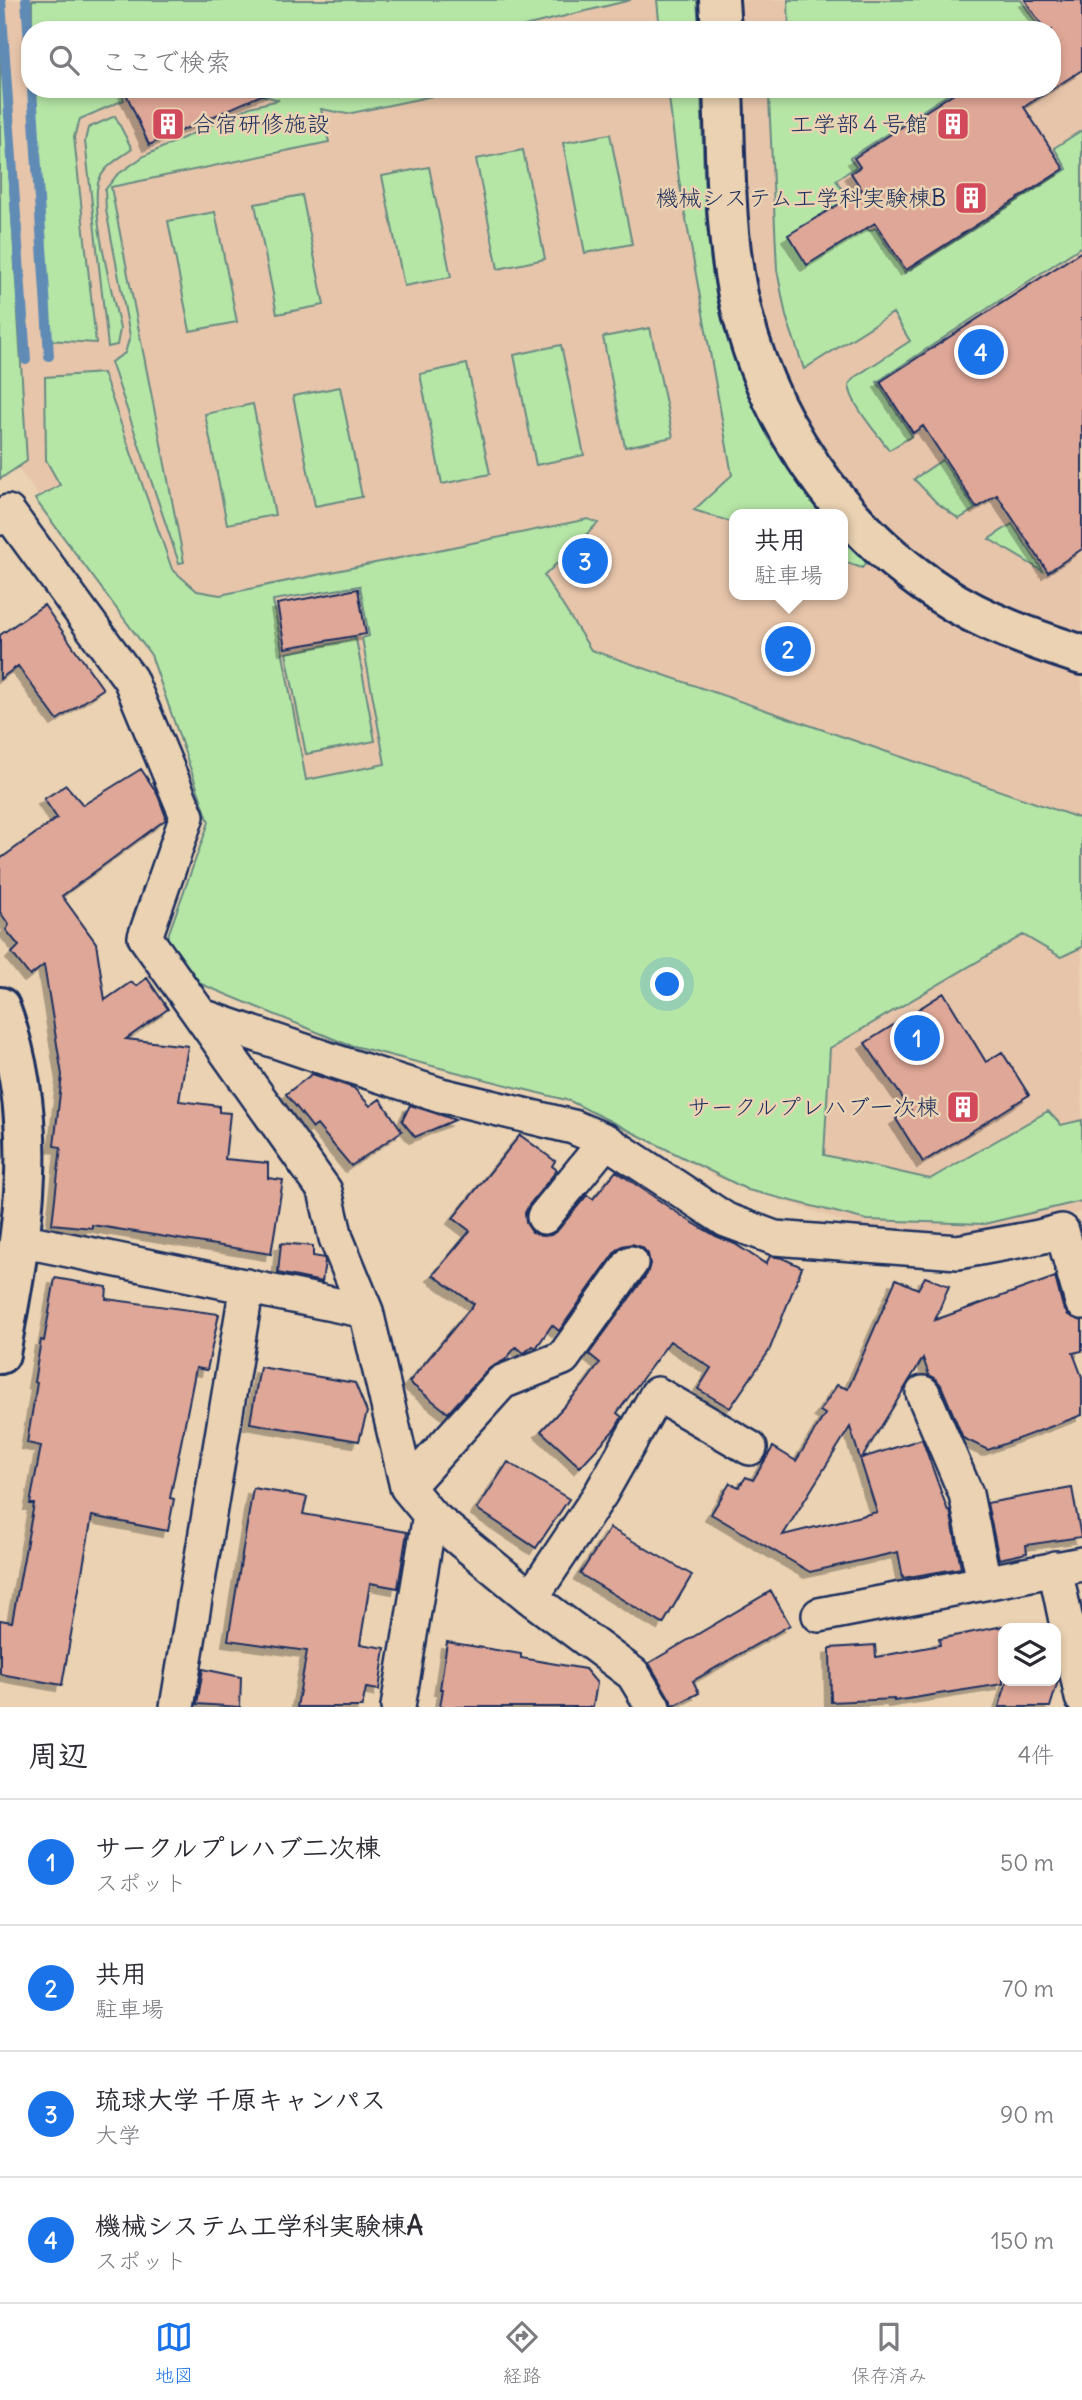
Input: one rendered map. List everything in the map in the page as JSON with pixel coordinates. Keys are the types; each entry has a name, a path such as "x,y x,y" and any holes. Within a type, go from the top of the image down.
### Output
{"street":[{"path":"719,0 720,21"},
{"path":"723,98 731,253 737,293 752,353 794,440 845,509"},
{"path":"0,518 8,512 130,679 187,816 145,937 325,1191 336,1238 366,1311 407,1487 430,1515 531,1598 633,1674 645,1701"},
{"path":"848,512 878,544 942,595 987,620 1082,655"},
{"path":"0,1007 22,1097 27,1167 20,1240 0,1354"},
{"path":"202,1016 417,1087 573,1127 606,1141 726,1220 775,1238 958,1252 1062,1231 1082,1302"},
{"path":"544,1217 606,1141"},
{"path":"20,1240 366,1311"},
{"path":"407,1487 502,1381 564,1358 631,1264"},
{"path":"177,1707 247,1286"},
{"path":"923,1393 966,1494 984,1582"},
{"path":"531,1598 601,1493 657,1394 750,1448"},
{"path":"398,1707 430,1515"},
{"path":"819,1615 1069,1566 1082,1698"}],"shaded area":[{"path":"0,0 1082,0 1082,1212 996,1233 865,1229 716,1177 567,1088 219,832 156,651 14,463 0,472"}],"green space":[{"path":"32,0 631,0 545,21 32,21"},
{"path":"657,0 697,0 698,21 659,21"},
{"path":"788,0 1021,0 1035,21 789,21"},
{"path":"0,22 27,461 0,479"},
{"path":"35,98 123,98 124,100 80,119 74,137 96,343 47,340"},
{"path":"272,98 423,98 347,114 321,109 329,142 111,187 184,562 179,563 111,362 125,353 130,336 106,210 105,190 117,175 144,156 250,107 279,100"},
{"path":"669,98 701,98 710,254 727,336 747,391 773,443 821,509 729,509 729,521 694,510 732,475 679,180"},
{"path":"769,98 942,98 850,158 856,167 836,180 869,231 875,228 905,273 1067,169 1054,148 1082,130 1082,246 877,382 912,436 889,450 859,409 849,384 855,377 910,341 893,313 804,369 786,316 777,270"},
{"path":"115,116 132,149 107,168 98,183 97,214 100,234 120,329 117,345 108,347 85,141 88,128"},
{"path":"610,134 632,244 585,253 563,143"},
{"path":"523,150 545,259 498,269 476,159"},
{"path":"429,167 451,277 404,286 382,176"},
{"path":"302,195 324,305 277,314 255,204"},
{"path":"215,212 237,322 190,331 168,221"},
{"path":"650,328 673,437 625,447 603,337"},
{"path":"561,345 584,455 536,465 514,355"},
{"path":"467,364 490,474 442,484 420,374"},
{"path":"103,373 172,569 197,591 220,595 588,519 598,523 544,576 591,650 1082,819 1082,947 1061,957 1023,935 830,1048 824,1155 930,1179 1048,1111 1061,1125 1082,1120 1082,1201 984,1224 867,1220 748,1190 570,1101 346,1044 201,984 167,938 209,822 151,655 35,499 60,485 46,460 45,377","holes":["360,586 369,636 362,638 385,764 306,780 273,600"]},
{"path":"340,387 362,497 315,506 293,396"},
{"path":"253,404 275,515 227,524 205,414"},
{"path":"942,460 975,509 959,519 936,502 914,479"},
{"path":"1012,524 1044,572 989,539"},
{"path":"848,539 869,559 862,568 848,563"},
{"path":"356,639 375,741 306,754 286,653"}],"building":[{"path":"1025,0 1082,0 1082,70 1061,83 1061,21 1039,21"},
{"name":"合宿研修施設","path":"128,98 255,98 149,145"},
{"path":"946,98 1038,98 1024,107 1064,169 906,270 875,223 807,265 788,235 862,190 851,173 860,167 854,158"},
{"path":"1082,251 1082,549 1048,572 997,495 977,508 923,426 913,433 880,382"},
{"path":"358,589 366,634 285,648 277,604"},
{"path":"44,605 103,689 57,720 18,666 0,679 0,635"},
{"path":"141,769 157,793 165,820 62,896 96,943 105,1000 131,982 136,986 147,978 168,1009 126,1039 188,1046 179,1101 219,1106 219,1112 230,1113 225,1159 268,1163 268,1178 283,1180 271,1254 92,1225 92,1228 52,1224 61,1147 54,1146 62,1075 44,965 30,976 12,953 19,946 6,930 9,925 0,912 0,859 57,818 44,799 66,785 83,805"},
{"path":"944,993 986,1062 1002,1052 1029,1095 923,1162 896,1119 911,1110 865,1043"},
{"path":"312,1074 354,1088 370,1106 380,1099 402,1131 351,1166 317,1125 313,1128 286,1094"},
{"path":"410,1105 455,1120 415,1137 402,1121"},
{"path":"520,1135 555,1161 552,1166 557,1170 525,1213 526,1223 532,1232 542,1236 551,1235 558,1230 587,1195 593,1199 616,1171 688,1220 735,1244 766,1264 770,1256 802,1267 769,1351 730,1408 698,1389 711,1368 670,1341 617,1413 622,1417 615,1429 580,1467 541,1431 583,1386 600,1363 589,1354 647,1274 650,1264 648,1254 642,1247 632,1244 622,1246 615,1252 559,1331 552,1325 536,1348 533,1346 524,1353 516,1347 505,1360 488,1369 448,1413 409,1382 474,1304 433,1275 470,1231 453,1218"},
{"path":"281,1243 313,1246 313,1256 324,1258 325,1261 322,1282 278,1273"},
{"path":"925,1277 949,1286 935,1320 1055,1277 1063,1307 1068,1315 1082,1321 1082,1351 1073,1353 1082,1377 1082,1415 988,1450 963,1438 941,1385 929,1375 923,1358 862,1458 922,1439 948,1511 950,1510 961,1568 903,1578 898,1552 810,1572 711,1514 730,1483 739,1487 746,1477 753,1480 773,1447 796,1461 825,1414 820,1411 837,1385 848,1389 896,1279 918,1289","holes":["850,1427 877,1512 783,1535"]},
{"path":"55,1278 107,1287 106,1299 219,1314 207,1370 196,1368 170,1498 174,1499 168,1531 92,1516 62,1685 0,1674 0,1620 12,1622 34,1504 30,1504 41,1446 27,1443 41,1340 44,1341"},
{"path":"260,1367 355,1383 367,1412 359,1441 250,1423"},
{"path":"508,1462 569,1499 536,1548 477,1509"},
{"path":"253,1488 307,1497 303,1514 407,1532 398,1588 370,1583 360,1644 385,1648 379,1690 366,1688 362,1707 297,1707 307,1651 228,1640"},
{"path":"1072,1488 1081,1537 1026,1545 1027,1553 999,1559 987,1503"},
{"path":"610,1528 692,1575 663,1624 580,1574"},
{"path":"771,1591 790,1625 693,1681 699,1693 674,1706 649,1663"},
{"path":"998,1627 998,1685 894,1701 831,1702 830,1648 875,1645 876,1657 940,1645 939,1639"},
{"path":"447,1642 521,1654 521,1658 585,1669 597,1683 593,1707 440,1707"},
{"path":"203,1669 241,1677 240,1707 197,1704"},
{"path":"1005,1686 1056,1686 1050,1707 999,1707"}],"waterway":[{"path":"1,0 26,360"},
{"path":"26,0 27,21"},
{"path":"33,98 49,356"}],"place":[{"name":"合宿研修施設","path":"168,124"},
{"name":"工学部４号館","path":"953,124"},
{"name":"機械システム工学科実験棟B","path":"971,198"},
{"name":"機械システム工学科実験棟A","path":"981,352"},
{"name":"琉球大学 千原キャンパス","path":"585,561"},
{"name":"共用","path":"788,649"},
{"name":"サークルプレハブ二次棟","path":"917,1038"},
{"name":"サークルプレハブ一次棟","path":"963,1107"}]}
